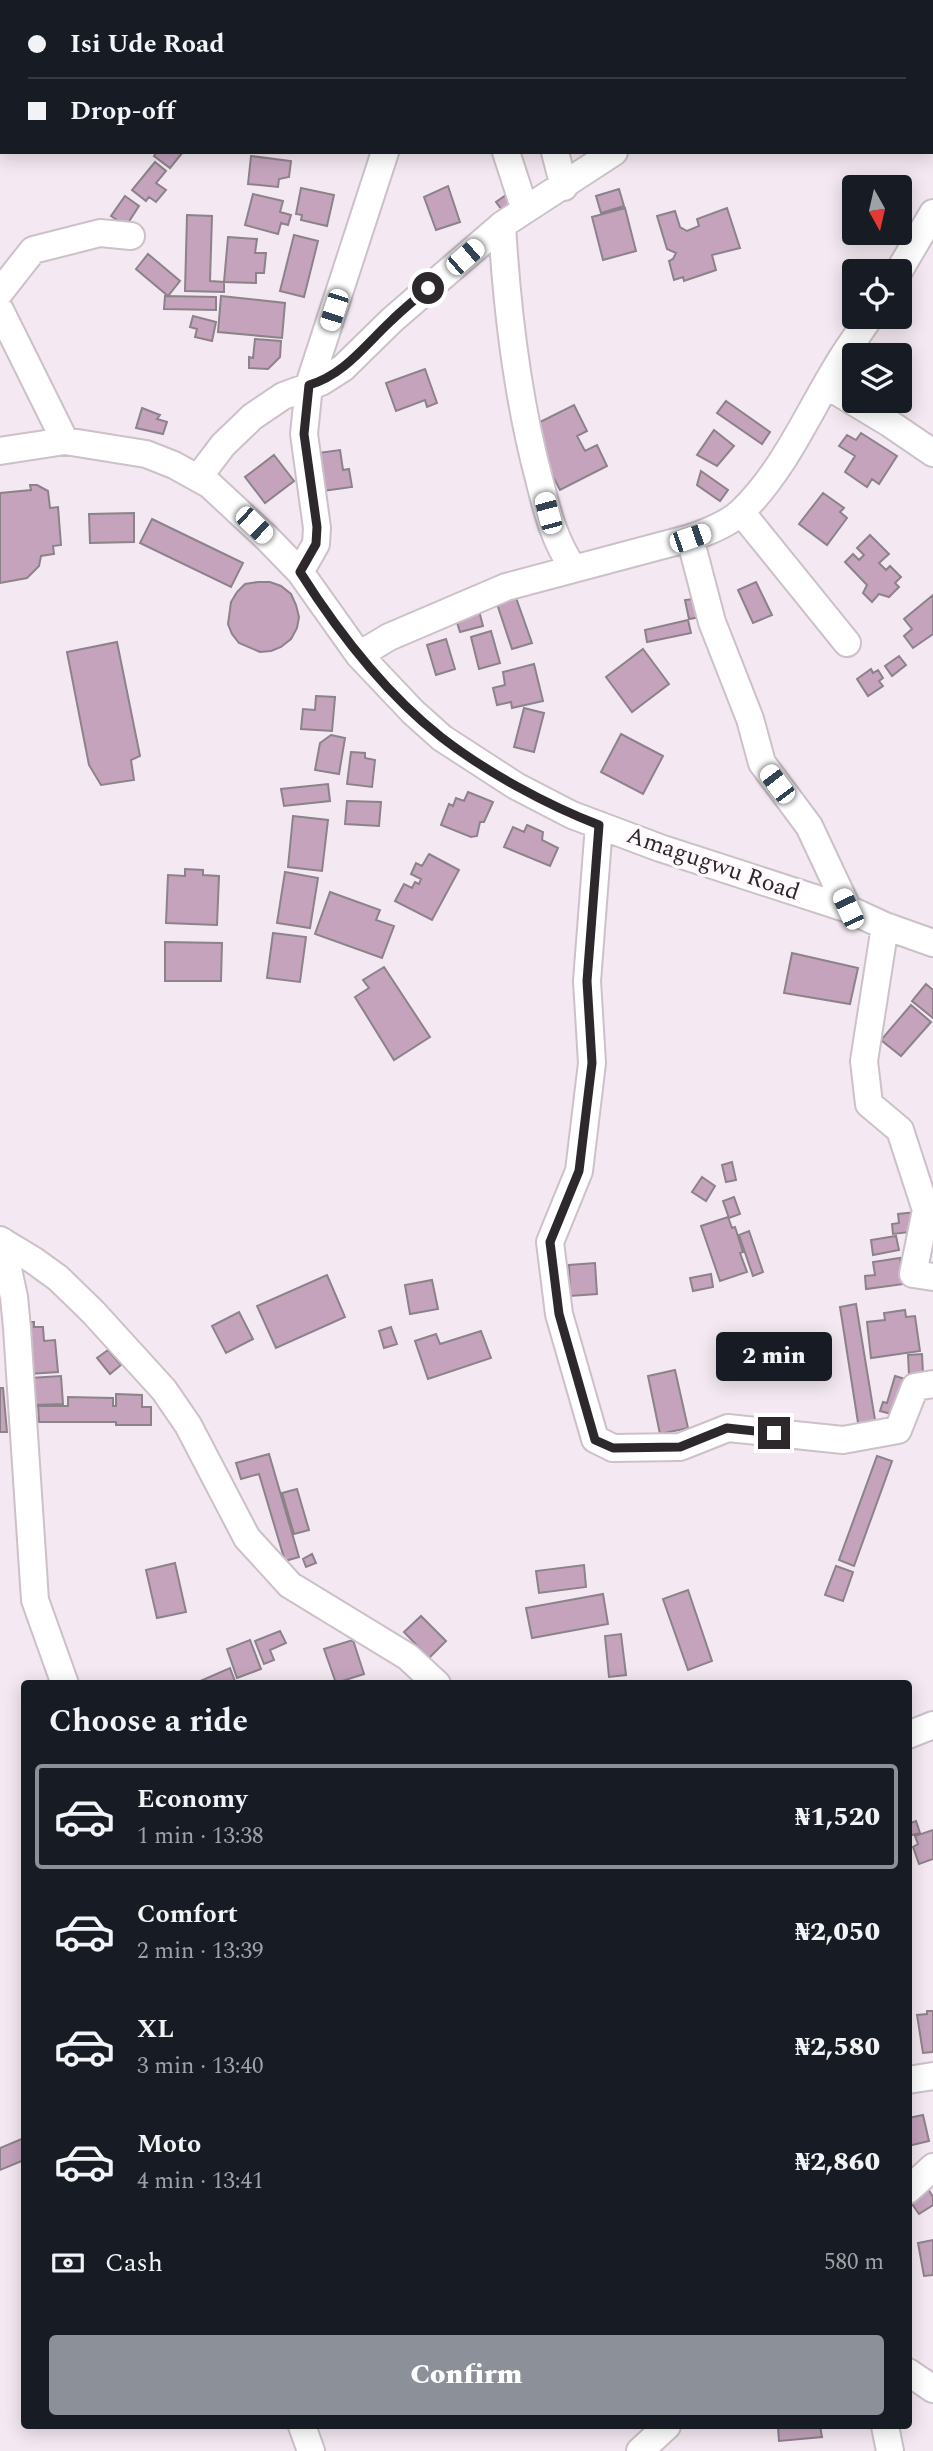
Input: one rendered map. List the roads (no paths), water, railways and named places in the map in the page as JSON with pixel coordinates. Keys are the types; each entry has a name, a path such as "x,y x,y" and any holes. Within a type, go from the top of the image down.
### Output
{"street":[{"path":"300,572 316,544 317,527 304,434 309,385 384,154"},
{"path":"507,154 525,211"},
{"path":"556,154 564,187"},
{"path":"198,478 223,445 252,417 284,396 321,382 344,368 392,320 502,225 611,154"},
{"path":"906,259 933,213"},
{"path":"502,225 510,331 530,445 554,534 561,551 573,568"},
{"path":"0,292 33,250 100,233 131,236"},
{"path":"0,310 65,441"},
{"path":"359,655 389,637 506,587 709,532 741,512 772,475 862,329"},
{"path":"826,386 933,453"},
{"name":"Amagugwu Road","path":"0,451 65,441 145,454 174,465 198,478 240,512 300,572 359,655 413,712 442,738 516,786 572,815 660,848 848,909 933,943"},
{"path":"741,512 847,643"},
{"path":"690,538 712,622 750,719 762,763 809,826 848,909"},
{"path":"599,825 587,981 592,1063 579,1171 550,1242 559,1314 595,1440 613,1448 680,1447 727,1428 843,1440 898,1430 915,1387 933,1384"},
{"path":"885,926 864,1061 869,1104 900,1130 926,1210 913,1274 933,1277"},
{"path":"1,1240 14,1297 17,1328 35,1600 64,1680"},
{"path":"1,1240 58,1278 164,1390 188,1425 247,1538 290,1586 408,1657 433,1680"},
{"path":"912,1734 933,1726"},
{"path":"912,2079 933,2076"},
{"path":"912,2186 933,2167"},
{"path":"912,2375 933,2389"},
{"path":"303,2429 312,2451"},
{"path":"640,2451 664,2429"},
{"path":"886,2429 890,2451"}]}
